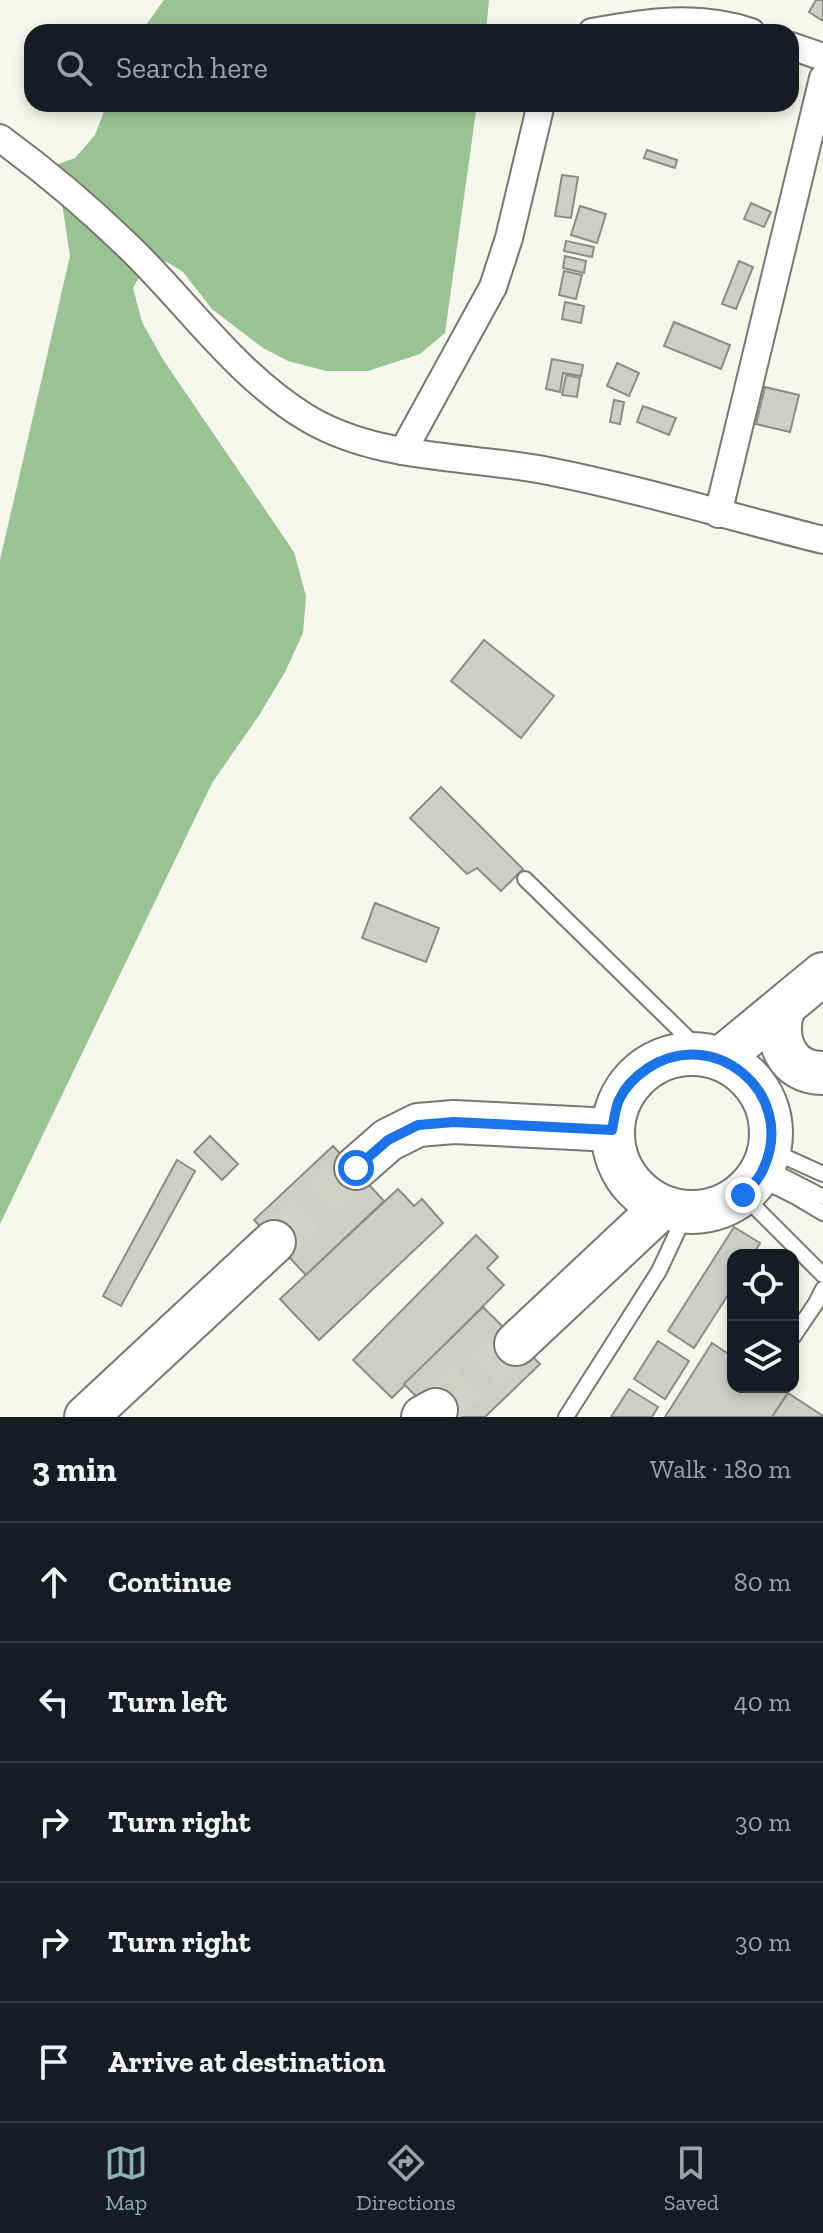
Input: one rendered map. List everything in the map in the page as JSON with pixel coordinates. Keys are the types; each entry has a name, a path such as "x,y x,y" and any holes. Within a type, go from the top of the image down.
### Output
{"main road":[{"path":"713,1057 784,1007 823,974"},
{"path":"784,1007 778,1022 779,1039 786,1055 799,1066 814,1073 823,1073"},
{"path":"762,1164 765,1101 747,1075 713,1057 690,1053 661,1059 636,1076 619,1100 612,1130 614,1153 624,1175 639,1193 674,1210 707,1212 726,1206 762,1164 823,1080"},
{"path":"356,1168 388,1140 418,1125 454,1122 612,1130"},
{"path":"516,1344 674,1210"},
{"path":"86,1417 274,1242"}],"street":[{"path":"652,24 705,20 725,24"},
{"path":"799,49 823,57"},
{"path":"718,514 823,78"},
{"path":"403,451 493,287 509,238 539,112"},
{"path":"0,138 28,158 130,247 269,392 310,419 357,440 403,451 510,463 602,481 823,540"}],"lane":[{"path":"525,879 713,1057"},
{"path":"762,1164 823,1174"},
{"path":"762,1164 823,1197"},
{"path":"762,1164 823,1213"},
{"path":"762,1164 823,1275"},
{"path":"566,1417 659,1271 674,1210"},
{"path":"799,1328 823,1289"}],"shaded area":[{"path":"164,0 489,0 487,24 147,24"},
{"path":"104,112 476,112 445,333 420,354 368,371 326,371 288,361 263,348 212,309 183,272 167,262 146,265 133,288 142,322 162,358 294,552 306,596 303,633 285,672 258,717 212,783 0,1224 0,560 70,256 62,203 42,170 75,158 95,135"}],"building":[{"path":"816,0 823,0 823,21 809,12"},
{"path":"647,150 677,160 675,168 644,158"},
{"path":"562,175 578,177 571,218 555,216"},
{"path":"751,203 771,212 764,227 744,219"},
{"path":"580,206 606,214 597,243 571,235"},
{"path":"566,241 594,247 592,257 564,251"},
{"path":"565,256 586,261 584,273 563,268"},
{"path":"739,261 753,267 736,309 722,304"},
{"path":"564,271 582,275 576,299 559,295"},
{"path":"565,302 584,306 581,323 562,319"},
{"path":"674,322 730,345 721,369 664,346"},
{"path":"552,359 583,365 581,376 563,373 560,392 546,389"},
{"path":"617,363 639,373 629,396 607,386"},
{"path":"566,375 580,378 577,397 562,395"},
{"path":"765,387 799,395 790,432 756,424"},
{"path":"614,400 624,402 620,424 610,422"},
{"path":"643,406 676,418 669,435 637,422"},
{"path":"484,640 554,696 521,738 451,681"},
{"path":"441,787 523,869 501,891 477,868 467,874 410,818"},
{"path":"375,903 439,928 426,962 362,938"},
{"path":"210,1136 238,1164 222,1180 194,1152"},
{"path":"333,1146 384,1201 306,1275 254,1220"},
{"path":"177,1160 195,1171 121,1306 103,1296"},
{"path":"398,1189 414,1206 422,1199 443,1223 319,1340 280,1299"},
{"path":"734,1227 760,1243 756,1249 727,1249 727,1296 694,1348 668,1331"},
{"path":"476,1235 498,1257 487,1268 504,1285 392,1398 353,1360"},
{"path":"483,1307 540,1364 485,1417 436,1417 404,1384"},
{"path":"658,1341 689,1361 665,1399 634,1379"},
{"path":"712,1343 727,1353 727,1393 788,1393 772,1417 665,1417"},
{"path":"629,1389 658,1407 652,1417 611,1417"},
{"path":"788,1393 823,1416 823,1417 772,1417"}],"tunnel":[{"path":"274,1242 356,1168"},
{"path":"436,1410 516,1344"}],"route":[{"path":"356,1168 388,1140 418,1125 454,1122 612,1130 619,1100 636,1076 661,1059 690,1053 720,1059 747,1075 765,1101 772,1131 770,1150 765,1167 743,1195"}]}
